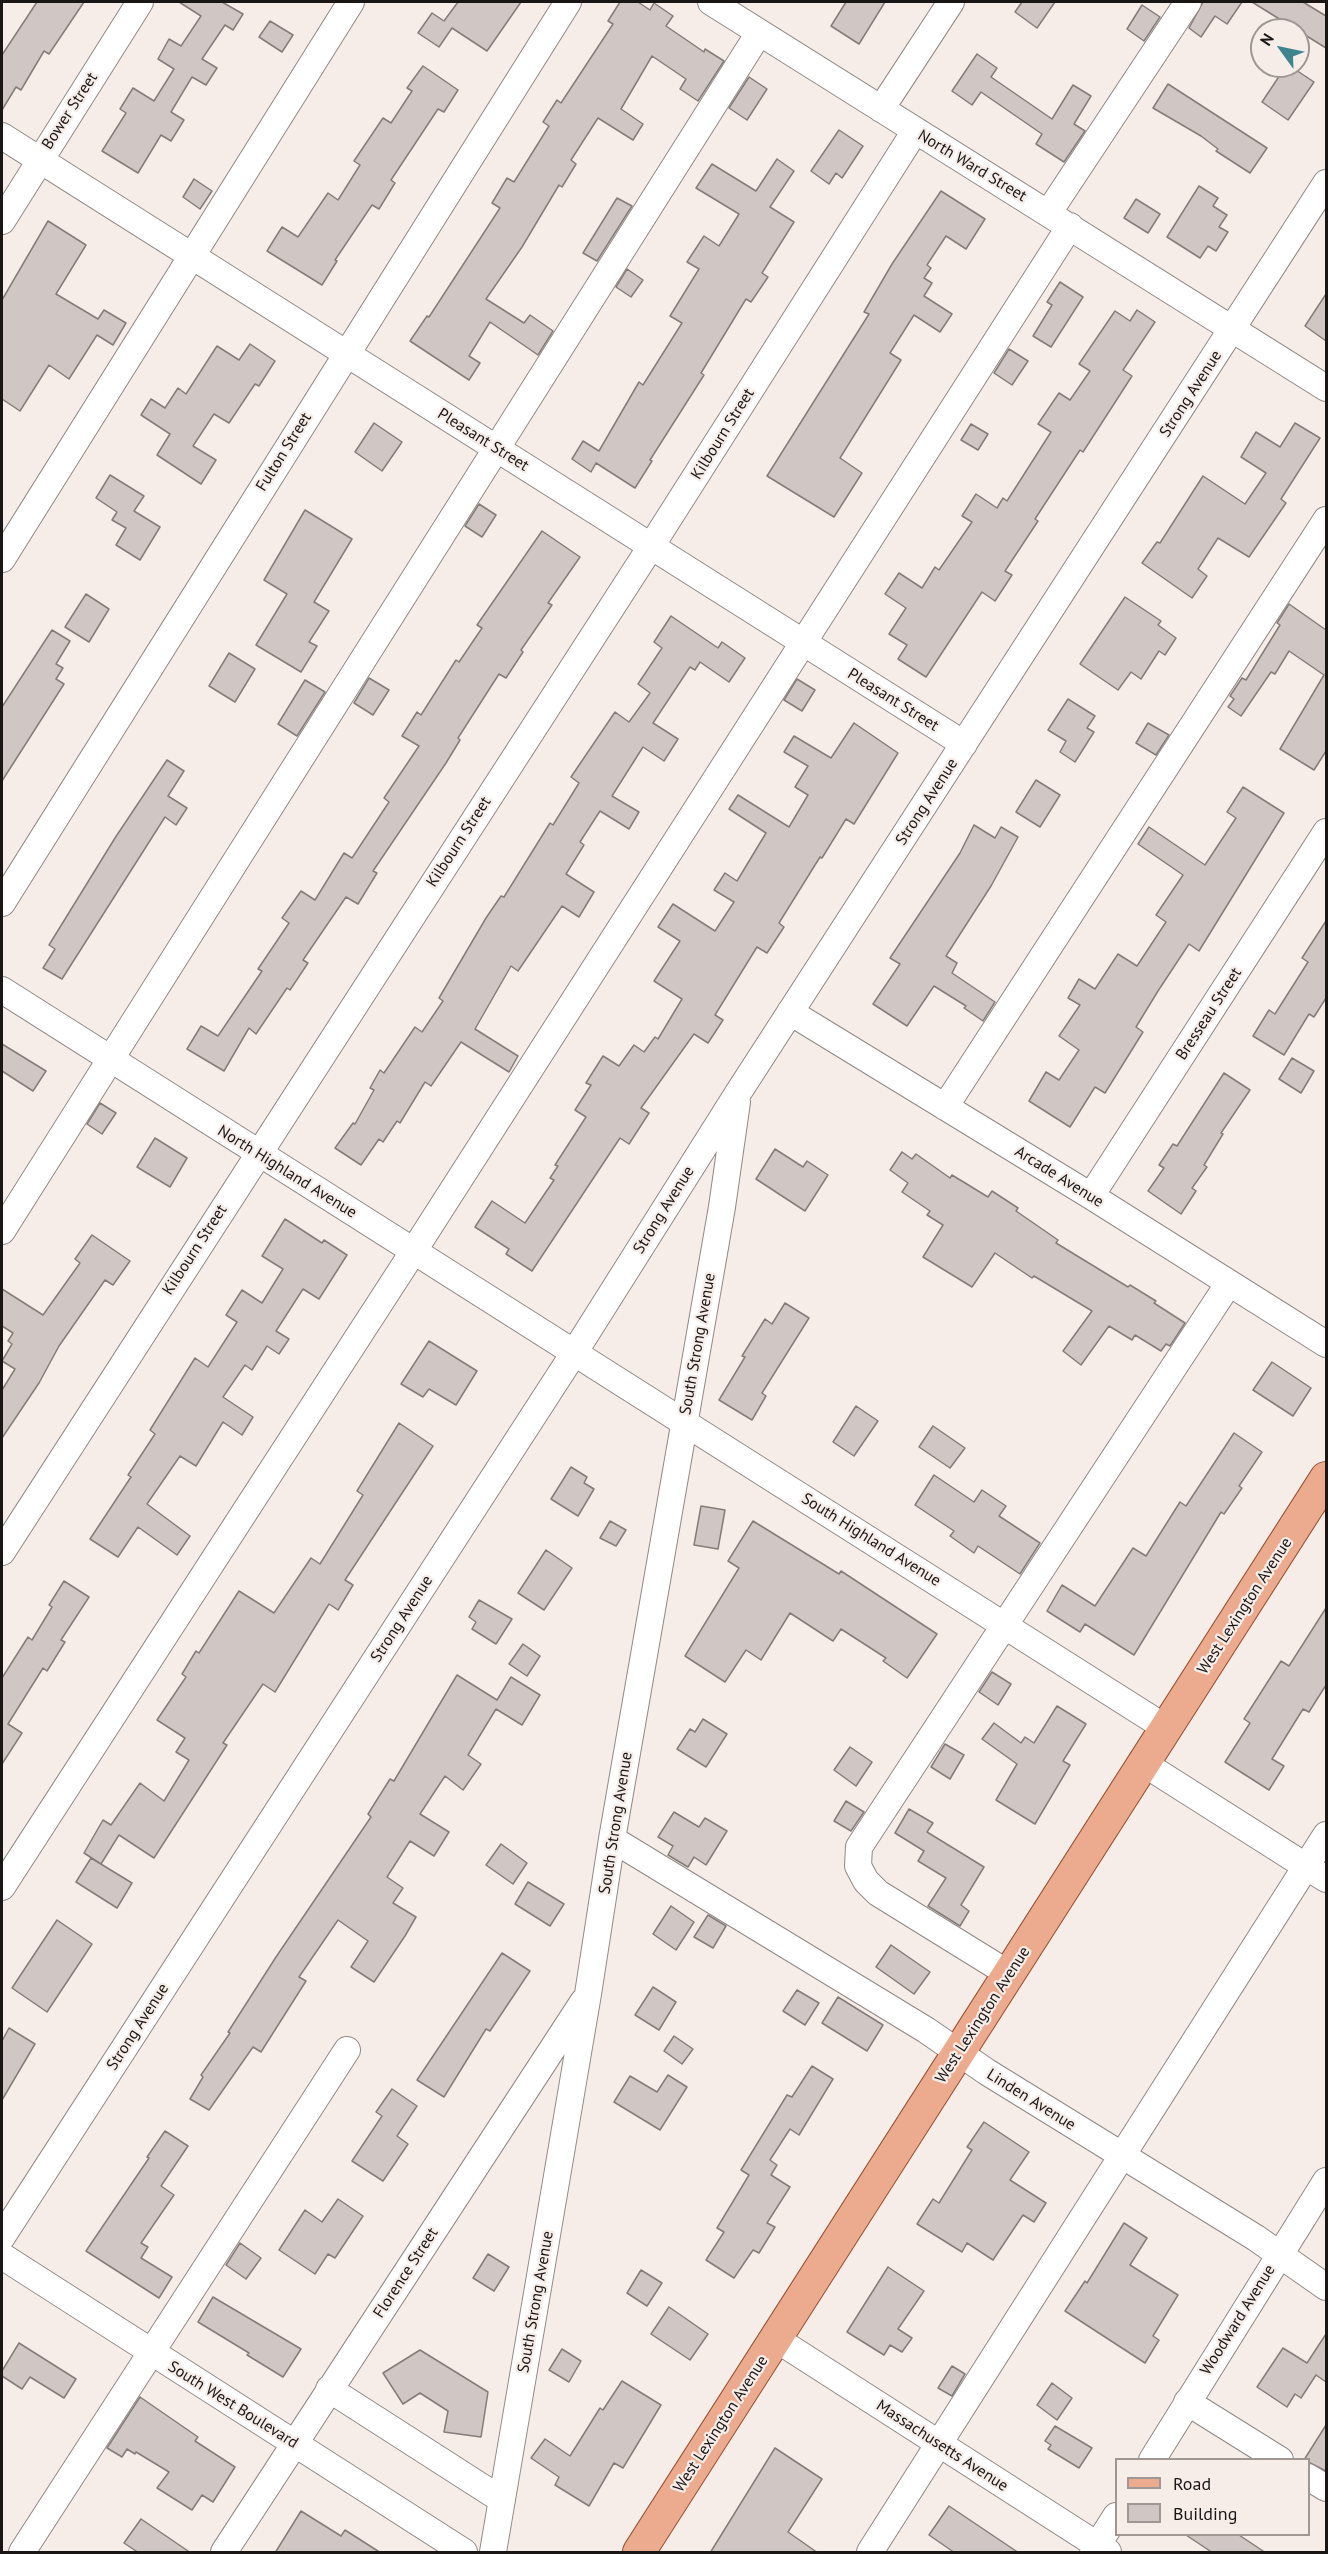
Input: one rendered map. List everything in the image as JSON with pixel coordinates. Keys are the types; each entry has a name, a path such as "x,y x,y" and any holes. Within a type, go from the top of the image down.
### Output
{"main road":[{"name":"West Lexington Avenue","path":"639,2553 1326,1478"}],"street":[{"name":"Bower Street","path":"2,221 140,2"},
{"path":"2,559 351,2"},
{"name":"Fulton Street","path":"2,903 568,2"},
{"name":"North Ward Street","path":"711,2 738,9 759,33 1049,212 1326,388"},
{"path":"881,110 951,2"},
{"path":"1049,212 1188,2"},
{"path":"2,1231 759,33"},
{"name":"Kilbourn Street","path":"2,1552 650,548 915,131"},
{"name":"Pleasant Street","path":"2,136 345,354 498,448 650,548 964,744"},
{"name":"Strong Avenue","path":"2,2237 574,1353 790,1012 1326,183"},
{"path":"2,1887 413,1252 1070,226"},
{"path":"945,1107 1326,520"},
{"name":"Bresseau Street","path":"1091,1196 1326,832"},
{"name":"North Highland Avenue","path":"2,990 257,1154 574,1353"},
{"name":"Arcade Avenue","path":"790,1012 1091,1196 1326,1344"},
{"name":"South Strong Avenue","path":"493,2553 588,1994 612,1839 722,1206 738,1093"},
{"path":"1009,1974 878,1893 866,1881 858,1866 859,1847 1229,1283"},
{"name":"South Highland Avenue","path":"574,1353 1166,1728"},
{"path":"1143,1763 1317,1872"},
{"path":"870,2553 1122,2157 1317,1872 1326,1835"},
{"name":"Linden Avenue","path":"612,1839 926,2030 958,2053 1279,2254 1326,2287"},
{"name":"Florence Street","path":"224,2553 588,1994"},
{"path":"22,2553 347,2050"},
{"name":"Woodward Avenue","path":"1153,2458 1326,2181"},
{"name":"South West Boulevard","path":"2,2256 464,2553"},
{"name":"Massachusetts Avenue","path":"776,2339 1100,2550"},
{"path":"329,2389 502,2500"},
{"path":"1187,2402 1277,2458"},
{"path":"1310,2478 1326,2488"},
{"path":"1100,2550 1115,2518"}],"building":[{"path":"37,2 84,2 49,54 44,51 21,90 16,87 2,110 2,55"},
{"path":"179,2 222,2 243,14 233,30 225,25 202,59 217,68 206,85 192,77 171,112 184,120 171,141 161,135 138,173 102,151 126,113 120,109 133,88 154,101 174,69 158,59 169,39 181,46 201,16"},
{"path":"458,2 521,2 487,51 452,28 439,47 418,33 432,13 444,21"},
{"path":"620,2 638,2 650,10 654,3 673,16 666,26 704,52 705,49 724,61 698,101 680,89 686,79 652,56 621,109 643,124 633,140 598,118 571,160 576,164 562,187 559,185 522,247 486,299 524,323 530,315 553,331 538,355 490,322 469,356 480,363 469,380 410,341 427,316 429,317 500,208 492,203 507,178 514,182 549,126 543,122 557,100 561,103 613,24 608,21"},
{"path":"846,2 885,2 859,44 831,26"},
{"path":"1022,2 1055,2 1037,28 1015,12"},
{"path":"1203,2 1242,2 1227,24 1215,16 1201,37 1189,28"},
{"path":"1252,2 1303,2 1326,16 1326,48 1310,38 1310,18 1278,18"},
{"path":"1142,5 1160,17 1144,41 1127,29"},
{"path":"270,21 293,35 282,52 259,37"},
{"path":"977,54 997,68 991,77 1052,119 1073,85 1091,96 1074,124 1085,131 1064,162 1036,144 1042,134 981,92 972,105 952,91"},
{"path":"423,66 458,90 444,112 438,109 391,180 395,183 379,209 372,205 335,260 337,261 322,285 267,251 282,227 298,237 328,193 338,200 360,165 354,161 383,118 391,123 412,91 407,88"},
{"path":"749,77 767,89 747,120 729,108"},
{"path":"1278,78 1308,78 1314,82 1288,120 1262,102"},
{"path":"1168,84 1267,148 1250,173 1216,151 1218,149 1201,136 1153,108"},
{"path":"839,130 863,146 842,178 836,173 829,184 811,171"},
{"path":"777,159 794,171 770,207 794,222 762,273 768,277 751,302 746,299 701,373 704,375 635,488 596,463 591,472 572,459 583,441 599,451 639,382 643,385 682,323 670,316 699,269 687,262 704,236 719,246 739,214 696,188 712,164 756,191"},
{"path":"194,179 212,191 200,209 183,197"},
{"path":"1199,186 1218,198 1213,206 1227,215 1219,227 1228,232 1216,251 1208,246 1200,258 1167,237"},
{"path":"941,191 985,219 966,249 946,236 927,265 931,268 924,278 932,283 924,296 952,314 940,332 914,315 890,353 901,360 840,458 862,473 834,517 767,476 869,314 864,312 892,264"},
{"path":"617,198 632,206 597,261 583,253"},
{"path":"1136,199 1160,214 1148,233 1124,218"},
{"path":"48,221 86,245 56,294 98,319 104,310 126,323 113,345 97,335 69,379 49,365 20,411 2,399 2,300"},
{"path":"627,269 643,280 631,297 616,287"},
{"path":"1060,282 1083,297 1051,347 1033,336 1052,305 1047,302"},
{"path":"1326,294 1326,341 1305,326"},
{"path":"1137,310 1155,322 1123,370 1132,376 1083,452 1080,450 1035,519 1038,521 1005,571 1012,575 995,601 982,592 926,677 898,659 907,645 889,634 906,608 885,594 899,573 922,588 935,567 939,570 972,522 962,516 976,494 997,508 1003,498 1007,501 1051,432 1038,424 1059,393 1070,400 1090,371 1079,364 1115,311 1130,321"},
{"path":"250,344 275,361 259,386 255,384 229,423 214,414 193,446 216,460 201,484 157,455 170,434 141,415 151,399 165,408 178,388 186,394 217,346 239,360"},
{"path":"1009,349 1028,361 1012,385 994,373"},
{"path":"374,423 402,442 382,471 355,452"},
{"path":"1295,423 1320,438 1281,499 1286,503 1249,557 1218,538 1198,569 1207,576 1192,598 1142,563 1157,542 1160,543 1203,476 1245,504 1266,473 1241,457 1256,432 1280,447"},
{"path":"971,424 988,434 978,450 961,440"},
{"path":"110,475 144,496 134,511 160,527 140,560 116,545 126,528 112,520 117,512 96,498"},
{"path":"479,504 496,515 482,537 465,526"},
{"path":"305,510 352,539 314,602 329,611 309,642 317,646 301,672 256,645 287,594 264,580"},
{"path":"542,531 580,557 548,603 552,605 521,650 523,652 506,678 499,674 458,738 460,740 446,763 373,871 377,873 358,904 346,897 303,960 308,963 290,990 287,988 256,1034 249,1028 224,1071 187,1049 201,1026 218,1036 262,971 258,969 289,923 282,918 301,891 315,900 344,853 352,858 389,802 384,798 419,746 402,736 417,712 421,715 456,660 459,662 482,628 477,625"},
{"path":"86,594 109,609 89,642 65,627"},
{"path":"1125,597 1161,621 1158,625 1176,638 1165,655 1159,651 1141,679 1131,672 1118,690 1080,664"},
{"path":"1289,604 1326,630 1326,751 1314,770 1280,749 1324,675 1289,651 1275,674 1271,672 1241,716 1228,707 1234,699 1230,696 1242,678 1246,680 1280,625 1277,623"},
{"path":"671,616 718,648 722,642 745,658 729,682 700,662 695,670 690,667 653,723 678,739 664,761 643,747 612,796 639,812 629,829 600,811 580,842 584,845 566,874 594,892 579,917 562,906 518,971 511,966 475,1029 518,1056 509,1072 461,1042 431,1086 425,1082 400,1123 397,1121 383,1142 379,1139 361,1165 335,1148 353,1123 355,1124 374,1090 370,1088 380,1070 384,1073 415,1027 422,1032 443,1001 439,998 486,918 501,896 504,897 550,823 553,825 579,783 571,777 615,712 629,722 650,693 638,684 662,648 654,642"},
{"path":"52,630 70,641 56,664 63,668 56,679 64,684 2,781 2,707"},
{"path":"229,653 255,669 235,702 209,686"},
{"path":"369,678 389,690 373,715 354,703"},
{"path":"797,679 815,690 802,711 784,700"},
{"path":"305,680 325,692 297,736 278,724"},
{"path":"1068,699 1095,716 1087,728 1094,732 1075,762 1060,752 1066,741 1048,730"},
{"path":"854,723 898,753 854,824 846,819 822,858 820,857 779,923 784,927 767,953 757,947 715,1015 723,1020 708,1043 694,1034 641,1108 649,1113 629,1144 620,1138 532,1271 506,1254 509,1249 475,1227 492,1201 525,1223 554,1180 550,1178 558,1166 555,1165 586,1117 575,1110 591,1085 586,1083 603,1056 619,1066 634,1045 644,1052 655,1037 658,1039 682,999 654,981 680,941 658,927 673,904 715,931 734,902 714,890 725,873 737,881 766,833 729,809 738,795 789,827 808,795 795,787 808,766 784,752 794,736 831,758"},
{"path":"1148,723 1169,735 1156,755 1136,743"},
{"path":"167,760 184,771 168,796 187,808 176,825 165,817 62,979 43,968 55,949 49,945 115,838"},
{"path":"1036,780 1060,795 1040,827 1016,812"},
{"path":"1243,787 1284,813 1199,951 1189,944 1158,991 1136,1027 1143,1032 1105,1093 1095,1087 1070,1127 1029,1101 1046,1072 1059,1080 1079,1050 1059,1036 1080,1005 1068,998 1079,979 1095,989 1118,954 1137,966 1166,922 1156,915 1183,875 1138,844 1149,827 1205,865 1236,818 1227,812"},
{"path":"974,825 995,838 1001,827 1018,837 991,886 946,956 957,963 952,973 995,1002 983,1021 964,1008 966,1006 934,986 907,1026 873,1004 900,964 890,958 960,853"},
{"path":"1326,921 1326,998 1314,1017 1309,1014 1284,1055 1253,1036 1269,1010 1275,1014 1308,962 1302,958"},
{"path":"2,1044 46,1071 33,1091 2,1071"},
{"path":"1292,1058 1314,1071 1301,1093 1279,1079"},
{"path":"1224,1073 1250,1090 1221,1133 1223,1134 1204,1165 1207,1167 1192,1188 1196,1191 1181,1214 1148,1191 1164,1168 1159,1165 1173,1144 1177,1146"},
{"path":"100,1103 116,1113 102,1134 87,1124"},
{"path":"155,1138 187,1158 170,1187 137,1167"},
{"path":"775,1149 803,1167 807,1161 828,1175 805,1211 756,1179"},
{"path":"902,1152 912,1159 916,1154 950,1178 952,1175 988,1197 992,1191 1018,1208 1016,1211 1058,1240 1056,1243 1128,1287 1130,1285 1156,1301 1154,1303 1185,1323 1170,1346 1166,1344 1161,1351 1135,1335 1132,1340 1109,1326 1081,1365 1063,1351 1092,1311 1034,1276 1032,1278 995,1253 972,1287 923,1257 943,1225 927,1215 930,1211 902,1192 908,1183 890,1170"},
{"path":"285,1219 322,1243 324,1240 347,1255 319,1299 303,1289 276,1331 289,1339 279,1354 267,1346 252,1370 245,1365 223,1397 253,1417 242,1435 223,1422 196,1466 180,1456 147,1504 190,1536 177,1555 138,1527 118,1557 90,1539 131,1477 128,1475 155,1434 150,1430 195,1358 208,1367 237,1322 226,1315 242,1290 262,1303 283,1269 262,1256"},
{"path":"92,1235 130,1261 113,1285 105,1280 59,1346 39,1383 2,1438 2,1390 15,1369 2,1361 12,1344 8,1341 13,1333 2,1326 2,1289 43,1315 80,1263 75,1259"},
{"path":"785,1303 809,1318 762,1393 766,1396 752,1420 719,1400 765,1319 772,1324"},
{"path":"429,1341 477,1371 456,1405 429,1389 423,1397 401,1384"},
{"path":"1272,1362 1311,1388 1293,1416 1253,1390"},
{"path":"856,1406 878,1421 854,1456 833,1442"},
{"path":"399,1423 433,1446 345,1580 353,1585 338,1610 329,1604 275,1692 263,1684 223,1743 227,1745 154,1858 119,1835 101,1864 84,1853 103,1820 111,1825 140,1783 164,1801 189,1760 176,1752 185,1738 157,1720 186,1677 182,1674 196,1651 199,1653 239,1591 274,1613 311,1558 320,1564 363,1495 357,1491"},
{"path":"933,1426 965,1448 950,1468 919,1447"},
{"path":"1234,1433 1262,1452 1239,1486 1242,1488 1224,1514 1221,1512 1134,1655 1085,1624 1080,1632 1047,1611 1062,1585 1095,1606 1133,1548 1146,1556 1180,1502 1186,1506"},
{"path":"571,1467 587,1477 584,1483 594,1489 578,1516 551,1499"},
{"path":"934,1475 974,1502 982,1490 1006,1506 999,1516 1040,1543 1020,1574 978,1546 974,1553 950,1536 954,1531 915,1505"},
{"path":"701,1506 725,1510 718,1549 694,1545"},
{"path":"610,1521 626,1530 616,1546 600,1538"},
{"path":"753,1521 839,1574 841,1571 937,1634 907,1678 883,1661 886,1658 841,1629 833,1641 790,1613 761,1660 746,1650 725,1682 685,1656 739,1568 728,1561"},
{"path":"546,1550 572,1568 544,1610 518,1593"},
{"path":"64,1581 89,1597 61,1640 65,1642 47,1671 43,1668 8,1724 22,1733 2,1764 2,1678 28,1637 32,1640 52,1607 49,1605"},
{"path":"479,1600 512,1619 496,1644 472,1629 476,1622 469,1617"},
{"path":"1326,1608 1326,1685 1309,1712 1303,1709 1272,1759 1284,1766 1269,1790 1225,1762 1250,1723 1244,1719 1281,1661 1289,1666"},
{"path":"523,1644 540,1656 527,1676 509,1664"},
{"path":"992,1672 1011,1684 998,1705 979,1692"},
{"path":"457,1675 497,1700 511,1677 540,1695 522,1725 496,1709 468,1755 481,1764 463,1790 445,1776 420,1814 449,1832 434,1856 410,1841 387,1877 403,1888 393,1903 416,1917 405,1936 374,1982 351,1967 368,1941 338,1920 299,1977 306,1981 261,2052 253,2047 209,2110 190,2099 203,2077 201,2075 230,2033 228,2032 371,1817 368,1814 390,1779 394,1781"},
{"path":"1057,1706 1086,1724 1063,1761 1070,1765 1035,1824 996,1800 1017,1764 982,1739 994,1723 1021,1743 1025,1737 1034,1743"},
{"path":"703,1719 727,1734 706,1767 677,1749 690,1729 695,1732"},
{"path":"945,1744 964,1755 950,1779 931,1767"},
{"path":"850,1747 872,1762 856,1786 834,1770"},
{"path":"846,1801 864,1812 851,1831 834,1821"},
{"path":"909,1809 933,1823 927,1832 984,1867 961,1905 969,1911 960,1926 928,1906 946,1878 918,1861 924,1851 895,1833"},
{"path":"674,1812 699,1827 705,1818 727,1831 706,1865 694,1857 688,1867 668,1855 673,1846 658,1837"},
{"path":"501,1844 527,1863 513,1884 486,1865"},
{"path":"91,1858 132,1883 117,1908 76,1882"},
{"path":"528,1882 564,1904 550,1926 515,1904"},
{"path":"671,1906 694,1922 676,1950 653,1934"},
{"path":"708,1915 726,1926 713,1948 694,1937"},
{"path":"57,1920 92,1944 47,2012 12,1988"},
{"path":"891,1945 930,1972 914,1994 876,1967"},
{"path":"502,1953 530,1971 490,2031 486,2029 444,2097 417,2080"},
{"path":"653,1987 676,2002 659,2030 635,2015"},
{"path":"797,1990 819,2003 805,2025 783,2011"},
{"path":"838,1997 883,2025 867,2051 822,2023"},
{"path":"9,2028 35,2044 2,2100 2,2041"},
{"path":"674,2036 693,2049 682,2064 664,2051"},
{"path":"812,2066 833,2079 799,2135 790,2129 770,2160 777,2165 771,2175 790,2187 767,2223 775,2227 759,2253 753,2250 734,2278 706,2260 724,2232 717,2228 749,2175 741,2170 787,2095 792,2097"},
{"path":"668,2075 687,2087 660,2130 614,2102 630,2076 657,2092"},
{"path":"392,2089 417,2106 397,2136 408,2144 383,2181 352,2161 382,2116 376,2112"},
{"path":"984,2122 1029,2152 1010,2180 1046,2203 1034,2222 1023,2215 993,2260 967,2243 962,2252 917,2224 933,2199 939,2203 972,2150 967,2147"},
{"path":"165,2131 188,2146 161,2186 174,2195 141,2243 148,2247 141,2258 172,2277 159,2298 86,2251"},
{"path":"338,2199 363,2216 335,2258 328,2254 315,2274 279,2250 305,2210 322,2222"},
{"path":"1124,2223 1147,2238 1130,2265 1178,2295 1153,2336 1159,2340 1145,2363 1065,2311 1085,2281 1087,2283"},
{"path":"240,2243 261,2258 246,2279 226,2265"},
{"path":"488,2254 509,2267 494,2291 473,2278"},
{"path":"888,2267 924,2291 898,2329 912,2338 902,2352 890,2345 884,2355 847,2332"},
{"path":"641,2270 662,2283 647,2306 627,2293"},
{"path":"213,2297 301,2349 283,2377 198,2322"},
{"path":"669,2307 708,2334 690,2360 651,2334"},
{"path":"1326,2334 1326,2382 1316,2375 1301,2398 1295,2394 1287,2407 1257,2387 1283,2348 1307,2363"},
{"path":"19,2343 76,2379 64,2398 30,2377 22,2389 2,2376 2,2371"},
{"path":"562,2349 581,2361 569,2382 549,2370"},
{"path":"420,2350 488,2392 481,2437 444,2432 448,2411 420,2393 403,2404 383,2373"},
{"path":"952,2366 965,2374 952,2396 938,2388"},
{"path":"622,2381 661,2405 623,2468 614,2463 589,2506 555,2485 559,2477 531,2458 545,2439 570,2456 600,2408 603,2410"},
{"path":"1052,2383 1072,2398 1057,2420 1037,2405"},
{"path":"140,2397 198,2437 195,2441 235,2467 213,2502 202,2495 192,2510 157,2488 169,2472 136,2452 135,2454 127,2449 122,2457 107,2448"},
{"path":"1326,2425 1326,2471 1310,2463 1310,2458 1305,2458"},
{"path":"1055,2426 1092,2448 1079,2468 1048,2449 1051,2445 1045,2441"},
{"path":"775,2448 822,2479 788,2532 818,2553 710,2553"},
{"path":"949,2506 1019,2553 955,2553 929,2535"},
{"path":"301,2511 341,2536 345,2530 381,2553 275,2553"},
{"path":"141,2519 191,2553 139,2553 124,2543"},
{"path":"1188,2536 1240,2536 1266,2553 1213,2553"}]}
